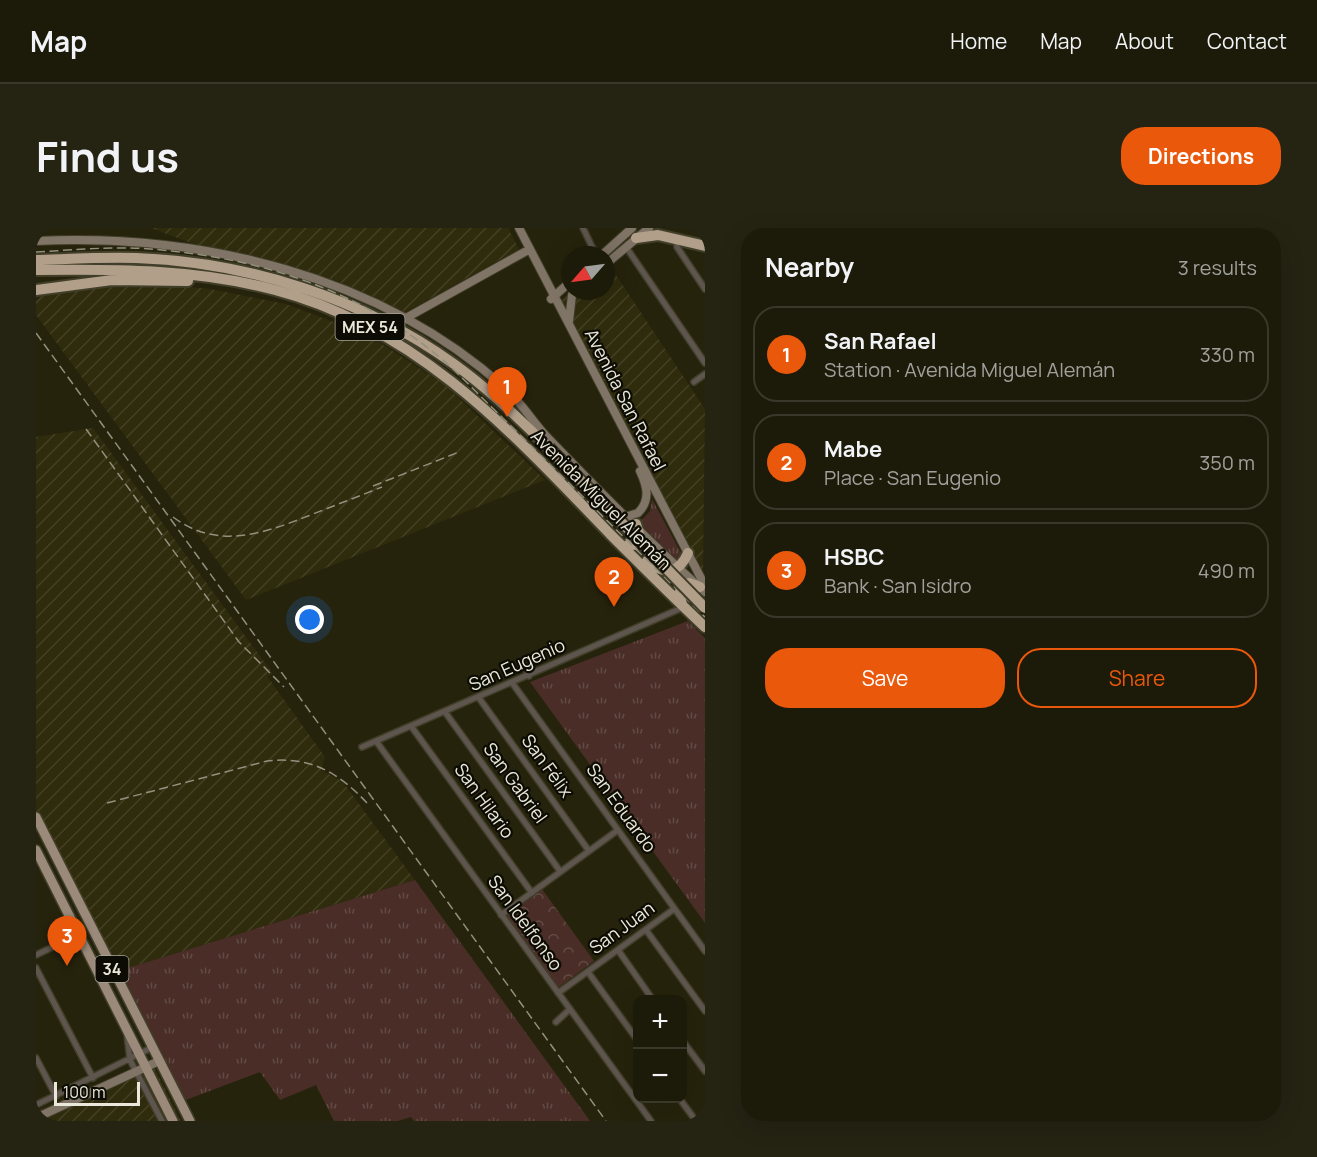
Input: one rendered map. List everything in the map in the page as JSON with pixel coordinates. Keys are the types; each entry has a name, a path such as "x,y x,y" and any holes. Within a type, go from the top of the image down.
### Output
{"highway":[{"path":"670,228 682,240 705,240"},
{"path":"634,233 658,235 705,246"},
{"name":"Avenida Miguel Alemán","path":"36,260 135,258 238,270 308,290 378,320 435,351 482,386 515,415 705,608"},
{"name":"Avenida Miguel Alemán","path":"36,270 134,269 231,281 275,290 303,299 350,317 380,332 465,390 559,479 705,627"},
{"path":"36,290 112,280 231,281"},
{"path":"515,415 547,436"},
{"path":"559,479 661,572 670,572 679,567 688,553"},
{"path":"629,544 636,545 641,541 636,524"},
{"path":"684,607 679,594 682,587 688,583 703,588"}],"main road":[{"name":"34","path":"36,817 190,1121"},
{"name":"34","path":"36,850 173,1121"},
{"path":"138,1074 153,1082"}],"street":[{"name":"Avenida San Rafael","path":"515,228 546,280 552,297"},
{"name":"Avenida San Rafael","path":"519,228 646,487 647,500 643,509 636,515 628,516"},
{"path":"583,228 592,246"},
{"path":"615,246 634,233 649,228"},
{"path":"615,256 626,247 634,233"},
{"name":"Avenida Miguel Alemán","path":"36,241 73,240 138,244 244,259 344,288 406,318 461,353 504,386 547,436 703,588"},
{"path":"682,240 682,254 705,289"},
{"path":"682,240 682,254"},
{"path":"626,247 705,363"},
{"path":"406,318 528,250"},
{"path":"546,280 561,284"},
{"path":"552,297 561,290"},
{"path":"558,308 567,300"},
{"path":"570,326 573,300"},
{"name":"Avenida San Rafael","path":"558,308 570,326 688,553 703,588"},
{"path":"694,382 705,374"},
{"name":"San Eugenio","path":"362,747 513,684 684,607"},
{"path":"524,666 529,676"},
{"name":"San Eduardo","path":"513,684 705,951"},
{"name":"San Félix","path":"479,698 590,850"},
{"name":"San Gabriel","path":"445,712 561,871"},
{"name":"San Hilario","path":"411,726 532,893"},
{"name":"San Idelfonso","path":"376,741 651,1121"},
{"path":"501,915 618,830"},
{"name":"San Juan","path":"558,993 674,909"},
{"path":"646,930 705,1011"},
{"path":"36,955 78,935"},
{"path":"618,950 651,995"},
{"path":"36,968 93,1078"},
{"path":"588,972 633,1034"},
{"path":"556,1022 570,1009"},
{"path":"125,1025 130,1059 162,1121"},
{"path":"36,1105 153,1047"},
{"path":"687,1047 705,1071"},
{"path":"36,1058 56,1096"},
{"path":"36,1119 138,1074 159,1061"},
{"path":"71,1089 76,1100"},
{"path":"683,1103 696,1121"}],"shaded area":[{"path":"151,228 508,228 519,249 402,314 335,280 199,246"},
{"path":"615,274 705,409 703,576 561,300 615,300"},
{"path":"137,282 210,289 286,304 368,335 444,384 545,480 246,600 36,315 36,300 45,294"},
{"path":"93,428 273,674 267,676 325,757 321,770 342,781 415,880 118,971 36,810 36,437"},
{"path":"151,1060 181,1121 36,1121 36,1111"}],"green space":[{"path":"652,499 681,553 678,562 639,523 650,511"},
{"path":"688,621 705,638 705,923 530,682"},
{"path":"415,880 590,1121 414,1121 411,1117 398,1121 334,1121 316,1085 280,1100 260,1072 183,1101 118,971"},
{"path":"542,889 594,961 559,987 506,918 507,914"}],"railway":[{"path":"36,252 136,248 233,261 274,271 312,284 386,319 420,342 453,369 705,617"},
{"path":"36,333 606,1121"},
{"path":"86,429 239,642 284,687"},
{"path":"373,486 459,452"},
{"path":"173,517 206,533 240,536 291,523 382,487"},
{"path":"107,803 267,761 282,760 297,761 322,768 345,783 367,803"}],"place":[{"name":"San Rafael","path":"507,417"},
{"name":"Mabe","path":"614,607"},
{"name":"HSBC","path":"67,966"}]}
